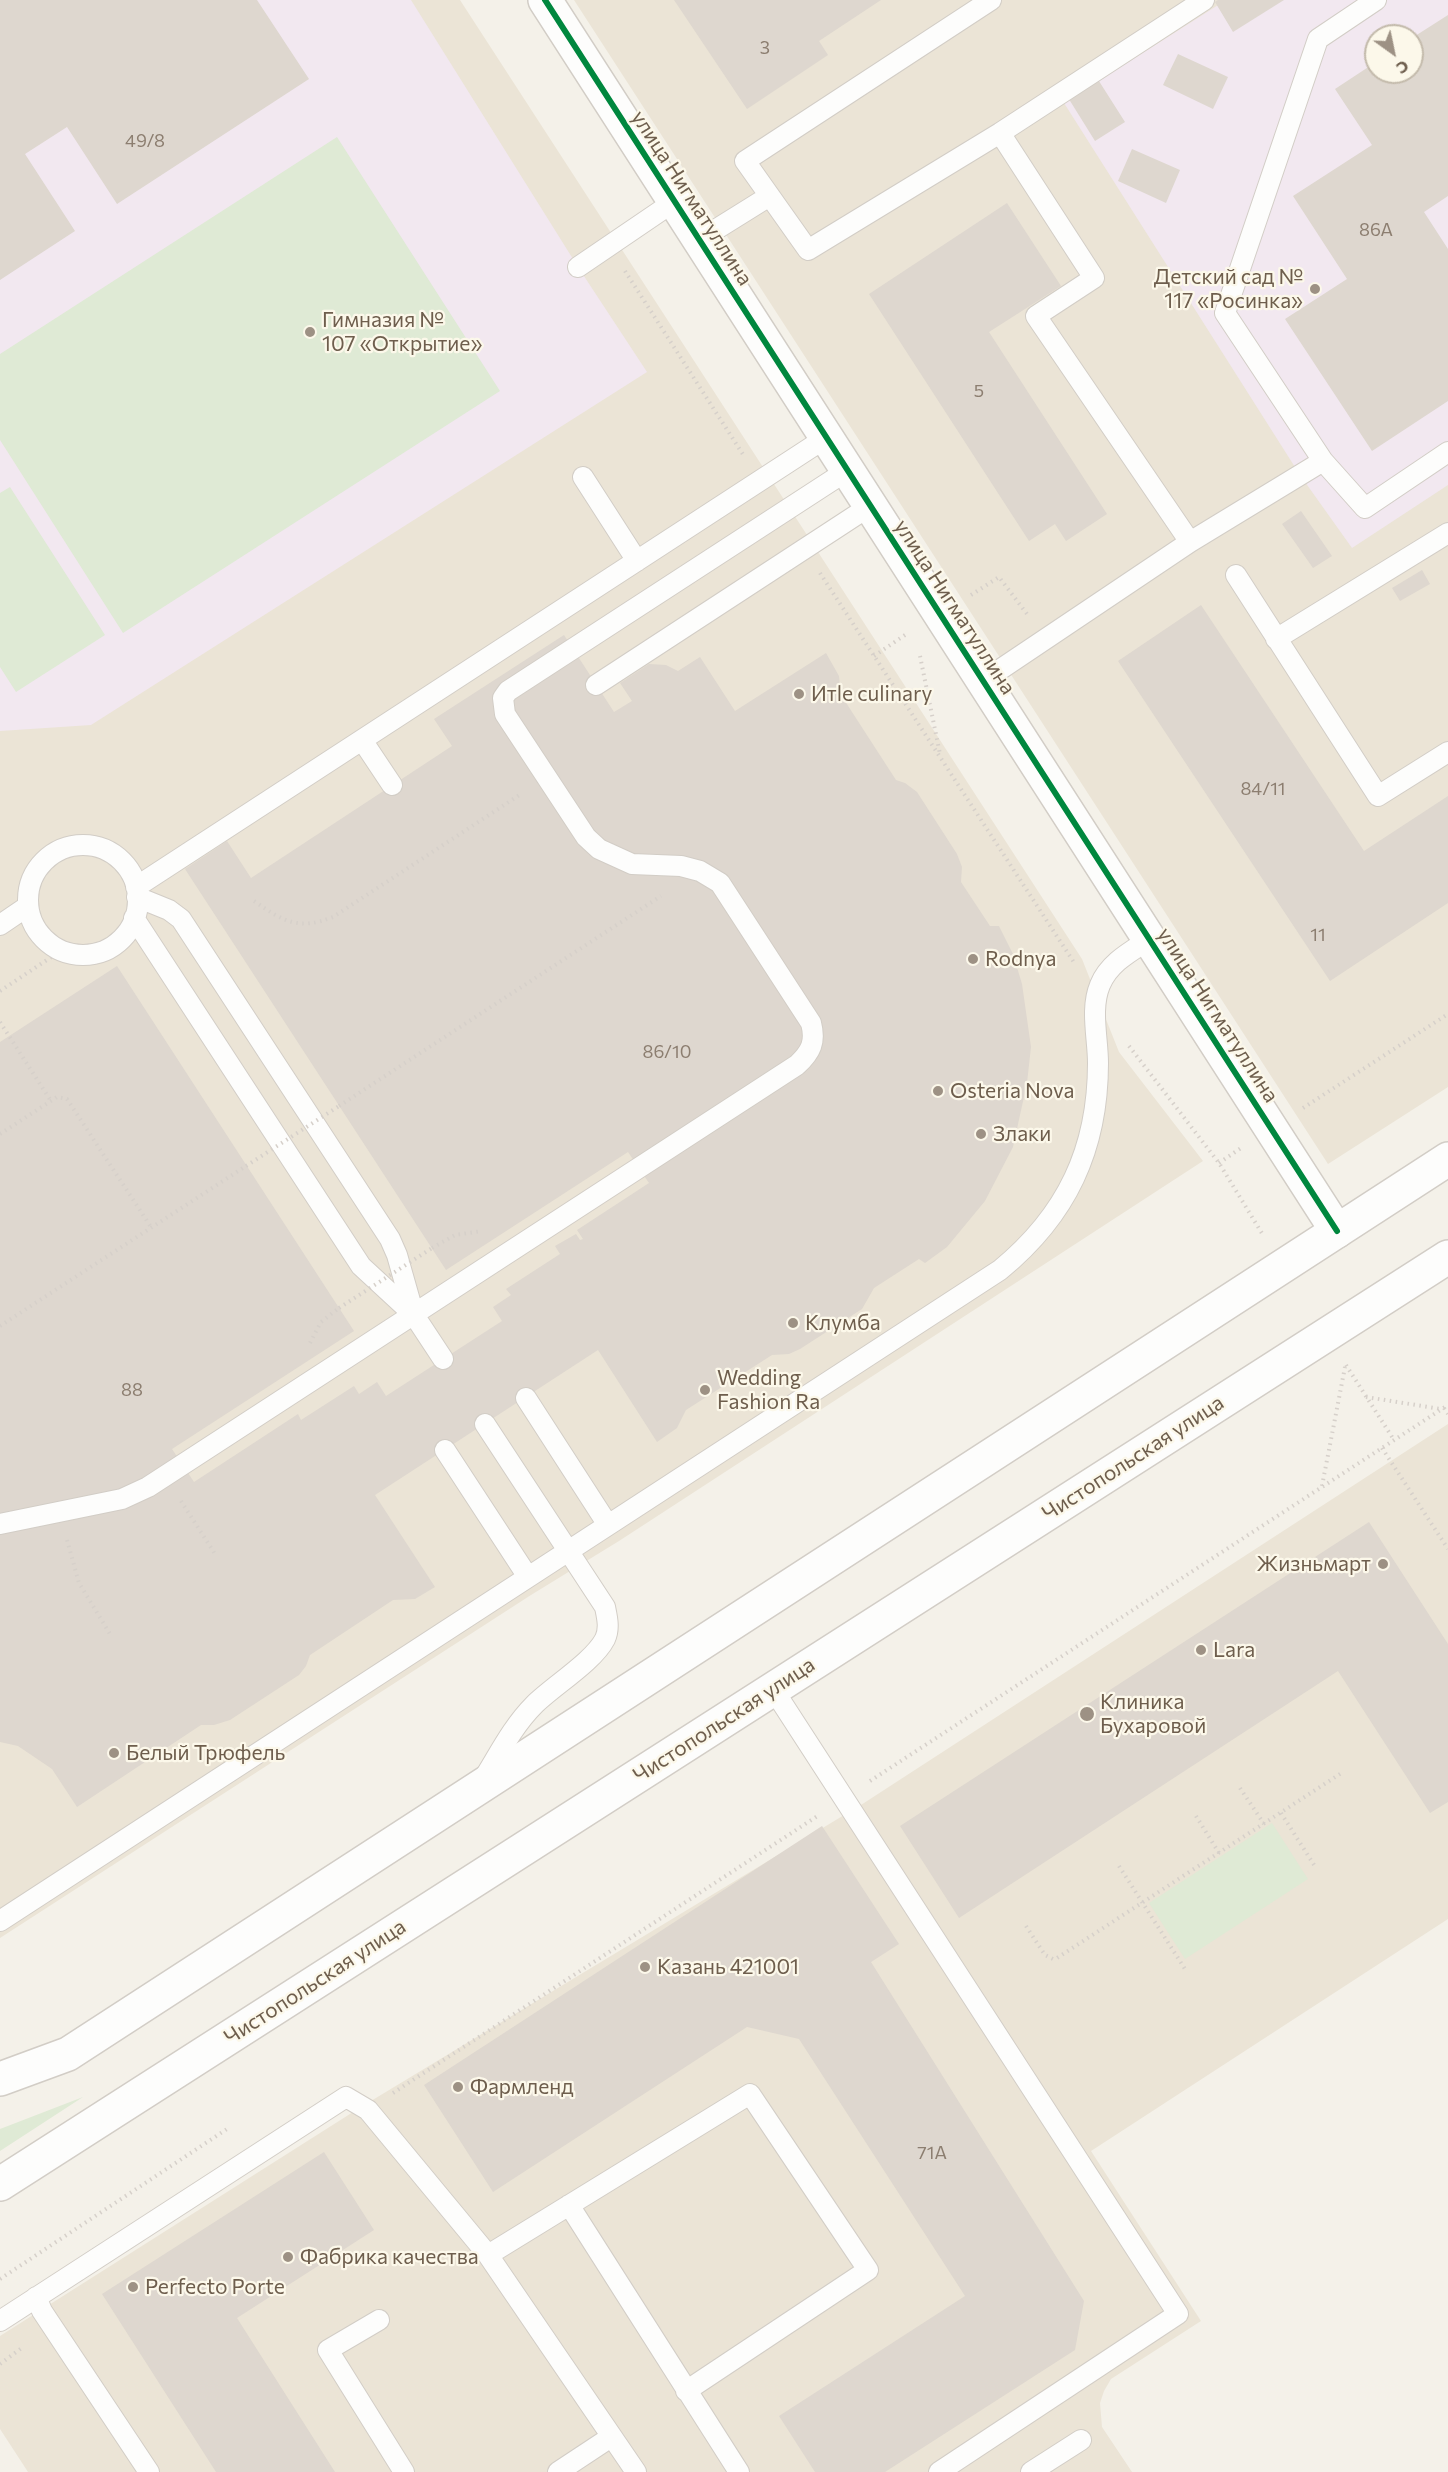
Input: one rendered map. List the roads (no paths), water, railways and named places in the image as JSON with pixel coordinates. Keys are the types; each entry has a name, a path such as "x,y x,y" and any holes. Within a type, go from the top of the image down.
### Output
{"main road":[{"name":"улица Нигматуллина","path":"545,0 1337,1231"},
{"path":"0,2079 68,2054 1448,1159"},
{"name":"Чистопольская улица","path":"0,2184 1448,1257"}],"lane":[{"path":"991,0 745,161 768,197 808,250 1000,132 1204,0"},
{"path":"1376,0 1318,39 1225,313 1323,462 1365,508 1448,452"},
{"path":"1000,132 1094,278 1036,316 1190,542"},
{"path":"699,240 768,197"},
{"path":"578,267 675,201"},
{"path":"137,892 362,740 827,437"},
{"path":"983,681 1190,542 1323,462"},
{"path":"0,1524 122,1499 140,1492 797,1065 809,1054 813,1044 811,1023 720,883 699,871 681,866 632,864 600,849 586,837 505,714 503,698 508,691 848,470"},
{"path":"583,477 637,561"},
{"path":"596,685 870,506"},
{"path":"1276,639 1448,533"},
{"path":"1236,576 1378,796 1448,752"},
{"path":"362,740 392,785"},
{"path":"87,845 113,854 123,863 137,892 134,918 129,929 111,947 87,954 62,950 49,943 32,921 28,906 28,892 39,867 48,857 73,846 87,845"},
{"path":"137,892 169,910 187,928 393,1245 414,1315"},
{"path":"0,925 28,906"},
{"path":"134,918 362,1266 414,1315 443,1359"},
{"path":"0,1921 1000,1270 1023,1251 1060,1205 1079,1170 1093,1128 1098,1092 1096,999 1101,983 1109,969 1122,957 1150,939"},
{"path":"526,1398 608,1525"},
{"path":"477,1788 519,1722 532,1707 595,1652 605,1639 608,1619 604,1607 485,1424"},
{"path":"445,1450 528,1577"},
{"path":"773,1689 1178,2314 939,2472"},
{"path":"488,2254 750,2094 868,2270 686,2391"},
{"path":"0,2321 39,2304 346,2097 368,2110 488,2254 636,2472"},
{"path":"569,2205 739,2472"},
{"path":"39,2304 149,2472"},
{"path":"379,2320 328,2350 404,2472"},
{"path":"558,2472 611,2437"},
{"path":"1031,2472 1081,2440"}],"place":[{"name":"Детский сад № 117 «Росинка»","path":"1315,289"},
{"name":"Гимназия № 107 «Открытие»","path":"310,332"},
{"name":"Итle culinary","path":"799,694"},
{"name":"Rodnya","path":"973,959"},
{"name":"Osteria Nova","path":"938,1091"},
{"name":"Злаки","path":"981,1134"},
{"name":"Клумба","path":"793,1323"},
{"name":"Wedding Fashion Ra","path":"705,1390"},
{"name":"Жизньмарт","path":"1383,1564"},
{"name":"Lara","path":"1201,1650"},
{"name":"Клиника Бухаровой","path":"1087,1714"},
{"name":"Белый Трюфель","path":"114,1753"},
{"name":"Казань 421001","path":"645,1967"},
{"name":"Фармленд","path":"458,2087"},
{"name":"Фабрика качества","path":"288,2257"},
{"name":"Perfecto Porte","path":"133,2287"}]}
